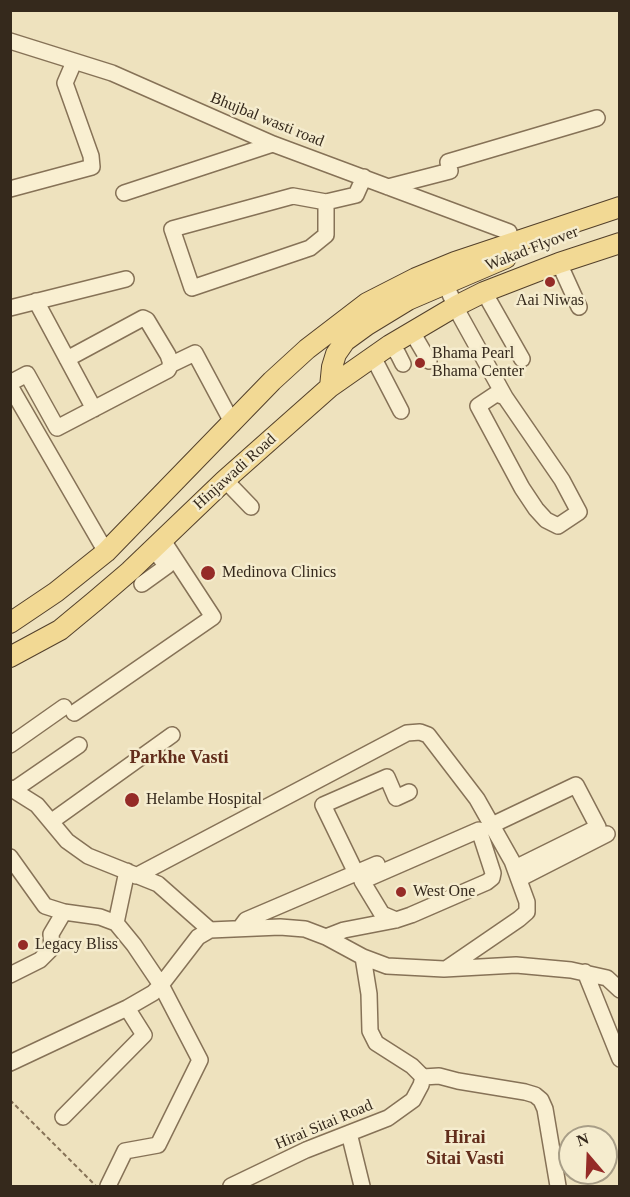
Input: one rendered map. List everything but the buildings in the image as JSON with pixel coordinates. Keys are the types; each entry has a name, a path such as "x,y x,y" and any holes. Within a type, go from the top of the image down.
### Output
{"main road":[{"path":"508,245 620,194"},
{"name":"Wakad Flyover","path":"455,262 620,207"},
{"name":"Wakad Flyover","path":"445,283 508,245 620,217"},
{"name":"Hinjawadi Road","path":"10,657 60,630 130,571 225,480 330,387 390,345 484,292 559,263 620,243"},
{"name":"Hinjawadi Road","path":"10,623 56,592 106,552 272,381 307,349 367,303 416,278 455,262"},
{"path":"330,387 336,354 345,341 408,300 445,283"}],"street":[{"name":"Bhujbal wasti road","path":"10,41 112,74 273,144 364,177 508,245"},
{"path":"10,189 92,166 91,156 65,83 74,62"},
{"path":"388,187 450,171 448,162 597,118"},
{"path":"124,193 273,144"},
{"path":"326,202 326,235 310,248 192,288 172,229 293,196 326,202 356,195 364,177"},
{"path":"559,263 579,307"},
{"path":"10,308 126,279"},
{"path":"445,283 505,397 562,480 579,512 558,526 546,520 536,509 522,488 478,406 496,394 505,397"},
{"path":"484,292 522,359"},
{"path":"36,301 94,409"},
{"path":"67,359 143,318 147,320 168,355 170,365"},
{"path":"412,332 429,362"},
{"path":"390,345 403,364"},
{"path":"106,552 10,385 27,374 57,428 168,370 170,365 195,352 232,424"},
{"path":"373,357 401,411"},
{"path":"225,480 251,507"},
{"path":"142,584 167,566 158,544"},
{"path":"10,745 213,618 158,544"},
{"path":"116,923 131,873 407,733 420,732 428,735 477,799 517,873 527,902 527,912 444,969"},
{"path":"52,821 172,735"},
{"path":"79,745 13,788 37,805 67,841 88,856 158,884 210,930"},
{"path":"356,873 322,805 387,777 396,798 409,792"},
{"path":"240,928 246,920 356,873 576,785 598,827 517,873"},
{"path":"326,937 344,930 396,920 476,887 492,878 492,865 479,830 362,881 382,914 396,920"},
{"path":"517,873 607,834"},
{"path":"10,857 45,906 64,912 99,917 116,923 161,985 200,1060 158,1145 125,1151 108,1186"},
{"path":"10,975 40,960 52,948 51,933 64,912"},
{"path":"10,1063 128,1008 153,993 198,937 210,930 306,929 387,966 444,969 516,965 585,972 608,978 620,990"},
{"path":"363,957 369,994 370,1031 376,1043 412,1066 422,1081 439,1076 535,1095 541,1100 545,1109 558,1186"},
{"path":"585,972 620,1059"},
{"path":"63,1117 144,1035 128,1008"},
{"name":"Hirai Sitai Road","path":"231,1186 248,1183 306,1150 388,1118 413,1100 422,1081"},
{"path":"349,1133 362,1186"}],"path":[{"path":"10,1100 96,1186"}],"place":[{"name":"Aai Niwas","path":"550,282"},
{"name":"Bhama Pearl Bhama Center","path":"420,363"},
{"name":"Medinova Clinics","path":"208,573"},
{"name":"Helambe Hospital","path":"132,800"},
{"name":"West One","path":"401,892"},
{"name":"Legacy Bliss","path":"23,945"}],"district":[{"name":"Parkhe Vasti","path":"179,758"},
{"name":"Hirai Sitai Vasti","path":"465,1148"}]}
